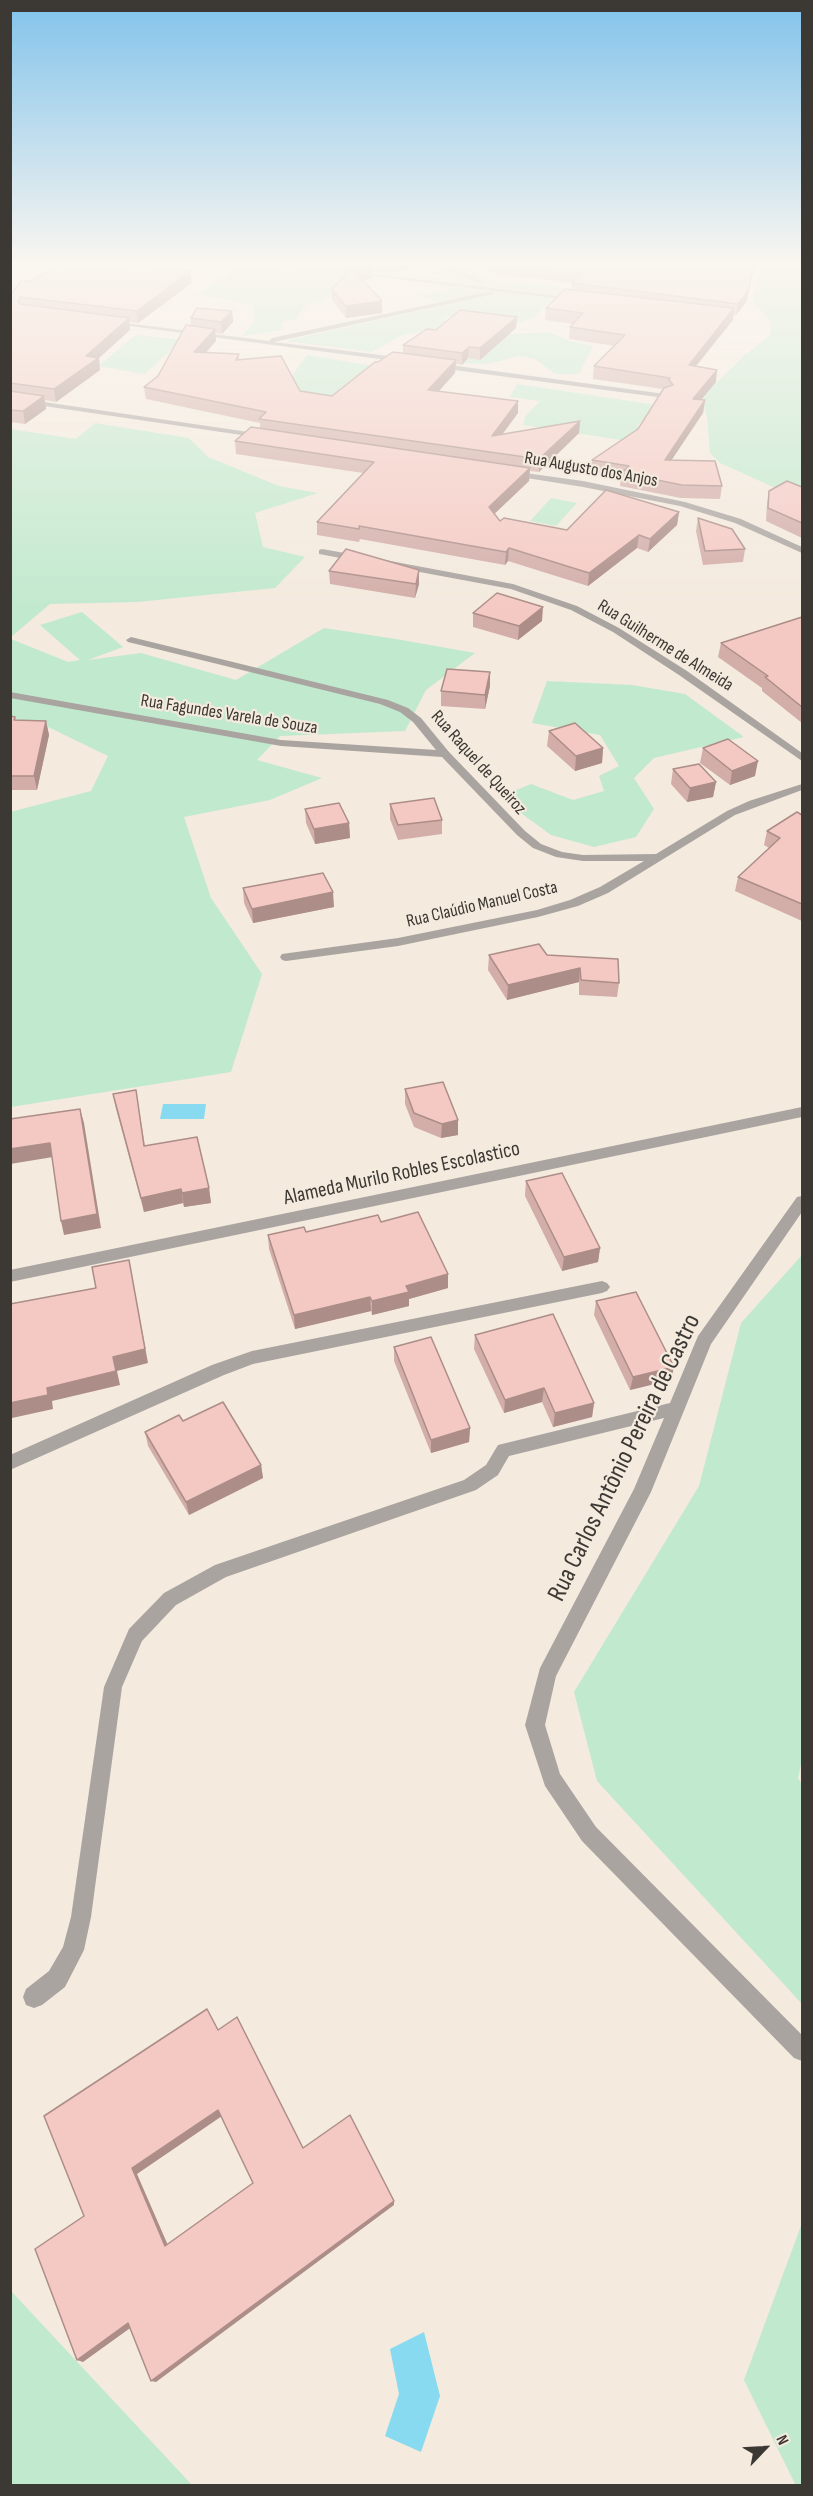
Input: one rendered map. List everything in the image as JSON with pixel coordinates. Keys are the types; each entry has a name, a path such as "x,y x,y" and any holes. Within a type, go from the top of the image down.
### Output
{"street":[{"path":"537,378 665,396"},
{"path":"10,399 271,438"},
{"name":"Rua Augusto dos Anjos","path":"496,471 583,484 682,504 738,521 802,550"},
{"path":"322,552 368,560"},
{"name":"Rua Guilherme de Almeida","path":"380,562 513,587 574,608 616,630 683,673 802,758"},
{"name":"Rua Raquel de Queiroz","path":"132,640 384,702 404,710 417,720 445,754 521,833 537,846 560,855 583,858 660,857"},
{"name":"Rua Fagundes Varela de Souza","path":"10,694 281,743 358,750 445,754"},
{"name":"Rua Claúdio Manuel Costa","path":"286,957 398,942 538,913 604,890 731,813 753,803 802,787"},
{"name":"Alameda Murilo Robles Escolastico","path":"10,1276 802,1112"},
{"name":"Rua Carlos Antônio Pereira de Castro","path":"802,1201 704,1341 642,1492 547,1674 535,1725 552,1779 589,1834 802,2050"},
{"path":"10,1462 218,1370 252,1358 602,1287"},
{"path":"34,1997 57,1979 73,1950 81,1917 113,1687 135,1635 170,1599 221,1571 470,1485 492,1470 504,1450 677,1408"}],"green space":[{"path":"290,378 360,378 333,402 291,395 287,383"},
{"path":"721,378 802,378 802,500 720,463 710,453 707,417 702,400"},
{"path":"517,384 663,406 637,425 660,446 523,425 525,417 540,401 510,397"},
{"path":"95,423 189,438 208,457 279,486 318,493 255,513 263,547 305,557 275,588 137,602 50,604 11,637 11,429 76,439"},
{"path":"551,498 577,503 556,526 530,521"},
{"path":"82,612 123,647 88,660 141,653 236,680 324,628 475,653 426,690 405,731 280,736 257,760 322,778 270,800 184,817 211,898 262,974 231,1072 11,1107 10,812 91,791 108,756 46,726 11,718 11,639 68,662 80,660 40,625"},
{"path":"547,681 632,685 685,694 744,737 654,758 634,778 654,809 636,837 594,847 551,835 499,797 531,784 573,800 604,791 599,776 619,766 600,735 532,723"},
{"path":"802,1255 802,1760 798,1778 802,1785 802,2004 597,1781 574,1692 699,1486 741,1323"},
{"path":"802,2223 802,2485 796,2486 744,2380"},
{"path":"11,2291 192,2485 11,2485"}],"water":[{"path":"163,1104 206,1104 204,1119 160,1119"},
{"path":"424,2332 440,2396 421,2452 385,2436 399,2394 390,2349"}],"building":[{"path":"10,378 69,378 54,389 10,383"},
{"path":"155,378 293,378 300,391 332,396 354,378 439,378 428,390 518,401 492,436 580,421 539,459 259,419 266,412 144,387"},
{"path":"710,378 693,399 705,400 665,460 715,461 722,486 682,485 622,473 629,466 592,460 638,429 664,388 673,385 669,380"},
{"path":"10,391 44,396 23,411 10,410"},
{"path":"251,427 530,468 489,507 500,521 504,518 567,530 606,490 679,512 650,539 639,535 589,573 509,548 506,552 359,526 359,529 317,522 374,462 235,441"},
{"path":"787,481 802,487 802,523 768,508 769,491"},
{"path":"698,518 732,529 745,549 705,551"},
{"path":"346,549 419,570 416,584 329,571"},
{"path":"497,593 543,607 519,626 473,613"},
{"path":"802,617 802,707 765,677 768,676 721,643"},
{"path":"447,669 490,672 485,695 441,691"},
{"path":"10,716 15,717 14,720 46,721 34,776 10,776"},
{"path":"575,723 603,748 576,756 549,731"},
{"path":"728,739 758,761 732,771 703,748"},
{"path":"699,764 716,782 690,788 673,769"},
{"path":"434,798 442,820 398,825 390,804"},
{"path":"339,803 349,823 314,829 305,809"},
{"path":"797,812 802,815 802,904 738,877 780,838 767,831"},
{"path":"323,873 333,892 252,909 243,888"},
{"path":"539,944 547,955 618,959 619,983 581,980 580,968 508,985 489,955"},
{"path":"443,1082 458,1120 442,1124 414,1113 405,1089"},
{"path":"136,1090 144,1146 197,1137 209,1188 182,1193 181,1189 141,1198 113,1094"},
{"path":"80,1109 97,1214 61,1221 50,1143 10,1149 10,1119"},
{"path":"562,1173 600,1248 564,1257 526,1181"},
{"path":"418,1212 448,1274 406,1286 409,1292 372,1301 370,1297 294,1315 268,1235 304,1227 306,1232 378,1215 381,1222"},
{"path":"129,1260 145,1349 113,1357 116,1371 47,1388 48,1395 10,1403 10,1304 96,1288 92,1267"},
{"path":"636,1292 674,1367 633,1377 596,1301"},
{"path":"553,1314 594,1403 555,1413 544,1388 505,1400 475,1335"},
{"path":"431,1337 470,1428 431,1440 394,1347"},
{"path":"223,1402 261,1465 186,1502 145,1432 179,1415 183,1421"},
{"path":"207,2009 218,2030 237,2017 303,2148 350,2115 394,2201 151,2381 128,2323 77,2360 35,2249 84,2216 44,2116","holes":["218,2110 253,2183 165,2246 132,2168"]}]}
